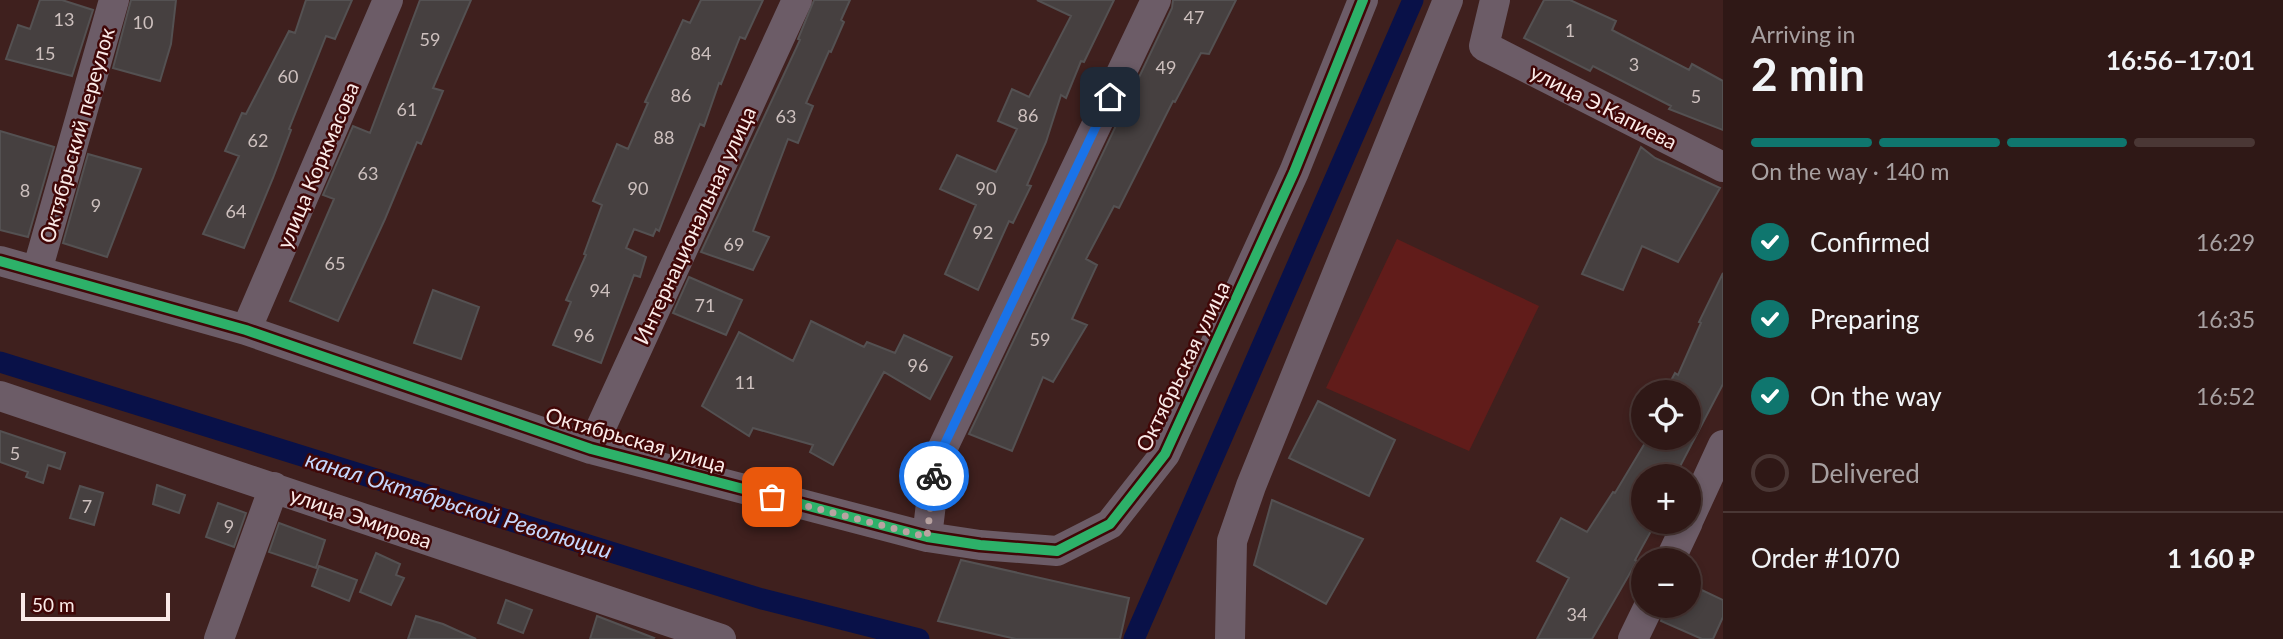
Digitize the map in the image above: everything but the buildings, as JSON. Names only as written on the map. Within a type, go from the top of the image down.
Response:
[{"type":"street","name":"Октябрьский переулок","points":[[37,271],[114,0]]},
{"type":"street","name":"улица Коркмасова","points":[[246,330],[388,0]]},
{"type":"street","name":"Интернациональная улица","points":[[591,449],[797,0]]},
{"type":"street","points":[[927,537],[936,462],[1156,0]]},
{"type":"street","name":"Октябрьская улица","points":[[0,261],[246,330],[591,449],[927,537],[980,545],[1057,551],[1110,524],[1166,454],[1294,172],[1363,0]]},
{"type":"street","points":[[1230,639],[1232,541],[1256,473],[1448,0]]},
{"type":"street","name":"улица Э.Капиева","points":[[1495,0],[1484,46],[1723,167]]},
{"type":"street","name":"улица Эмирова","points":[[0,396],[721,639]]},
{"type":"street","points":[[1701,492],[1723,445]]},
{"type":"street","points":[[219,639],[274,487]]},
{"type":"street","points":[[1633,639],[1643,618]]},
{"type":"shaded area","points":[[1397,239],[1539,306],[1469,451],[1326,388]]},
{"type":"waterway","points":[[1134,639],[1413,0]]},
{"type":"waterway","name":"канал Октябрьской Революции","points":[[0,362],[762,599],[919,639]]},
{"type":"cycle path","points":[[0,261],[246,330],[591,449],[927,537],[980,545],[1057,551],[1110,524],[1165,454],[1294,172],[1363,0]]},
{"type":"way so far","points":[[772,497],[927,537],[934,476]]},
{"type":"route","points":[[934,476],[936,462],[1110,97]]}]
